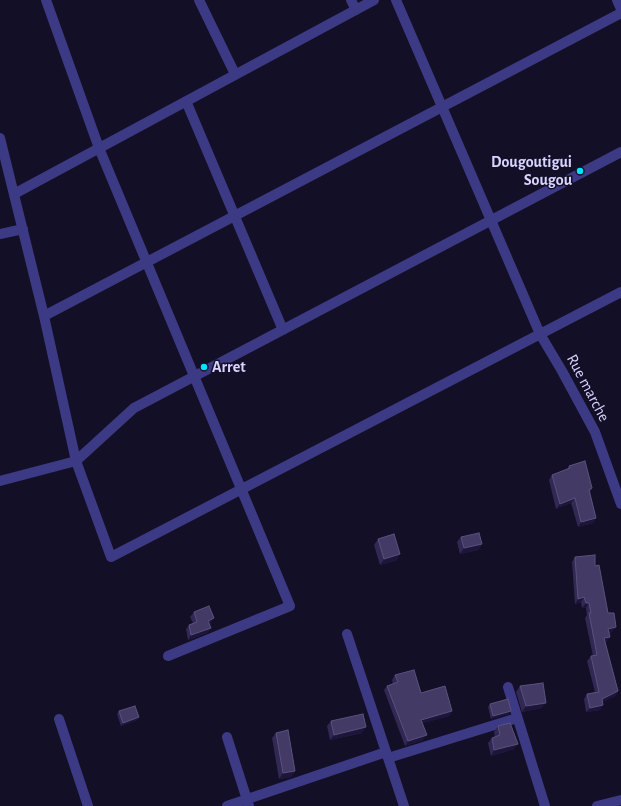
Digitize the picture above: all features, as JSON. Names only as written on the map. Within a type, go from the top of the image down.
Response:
[{"type":"street","points":[[46,0],[98,148],[290,606],[168,656]]},
{"type":"street","points":[[199,0],[235,74]]},
{"type":"street","points":[[350,0],[356,10]]},
{"type":"street","points":[[14,194],[374,0]]},
{"type":"street","name":"Rue marche","points":[[396,0],[540,334],[562,370],[595,432],[621,504]]},
{"type":"street","points":[[617,0],[621,8]]},
{"type":"street","points":[[44,316],[621,13]]},
{"type":"street","points":[[186,101],[283,330]]},
{"type":"street","points":[[0,138],[44,316],[76,461],[111,557],[621,292]]},
{"type":"street","points":[[0,481],[76,461],[134,408],[621,152]]},
{"type":"street","points":[[0,234],[22,229]]},
{"type":"street","points":[[347,634],[404,806]]},
{"type":"street","points":[[508,687],[545,806]]},
{"type":"street","points":[[227,806],[248,803],[387,755],[517,718]]},
{"type":"street","points":[[59,719],[88,806]]},
{"type":"street","points":[[226,737],[248,803]]},
{"type":"street","points":[[597,806],[621,800]]},
{"type":"building","points":[[585,461],[592,488],[589,490],[596,518],[581,522],[575,498],[560,504],[552,475],[570,468],[569,466]]},
{"type":"building","points":[[479,533],[482,544],[464,548],[461,537]]},
{"type":"building","points":[[394,534],[400,554],[384,559],[378,539]]},
{"type":"building","points":[[595,555],[595,566],[599,565],[608,613],[614,613],[616,627],[608,629],[610,637],[604,638],[618,691],[602,699],[603,705],[590,708],[587,694],[599,692],[591,656],[597,655],[589,613],[591,613],[589,603],[586,603],[584,597],[578,599],[575,557]]},
{"type":"building","points":[[209,606],[214,618],[208,621],[211,628],[191,635],[189,625],[197,622],[194,612]]},
{"type":"building","points":[[414,670],[421,693],[445,686],[452,711],[421,720],[427,735],[408,741],[387,686],[398,682],[395,675]]},
{"type":"building","points":[[543,683],[546,703],[526,706],[520,686]]},
{"type":"building","points":[[508,699],[511,711],[493,716],[490,704]]},
{"type":"building","points":[[135,706],[139,717],[123,723],[119,711]]},
{"type":"building","points":[[363,714],[366,727],[334,735],[331,721]]},
{"type":"building","points":[[510,723],[518,744],[494,750],[492,738],[500,735],[498,726]]},
{"type":"building","points":[[288,730],[295,771],[283,773],[276,733]]},
{"type":"place","name":"Dougoutigui Sougou","points":[[580,171]]},
{"type":"place","name":"Arret","points":[[204,367]]}]
